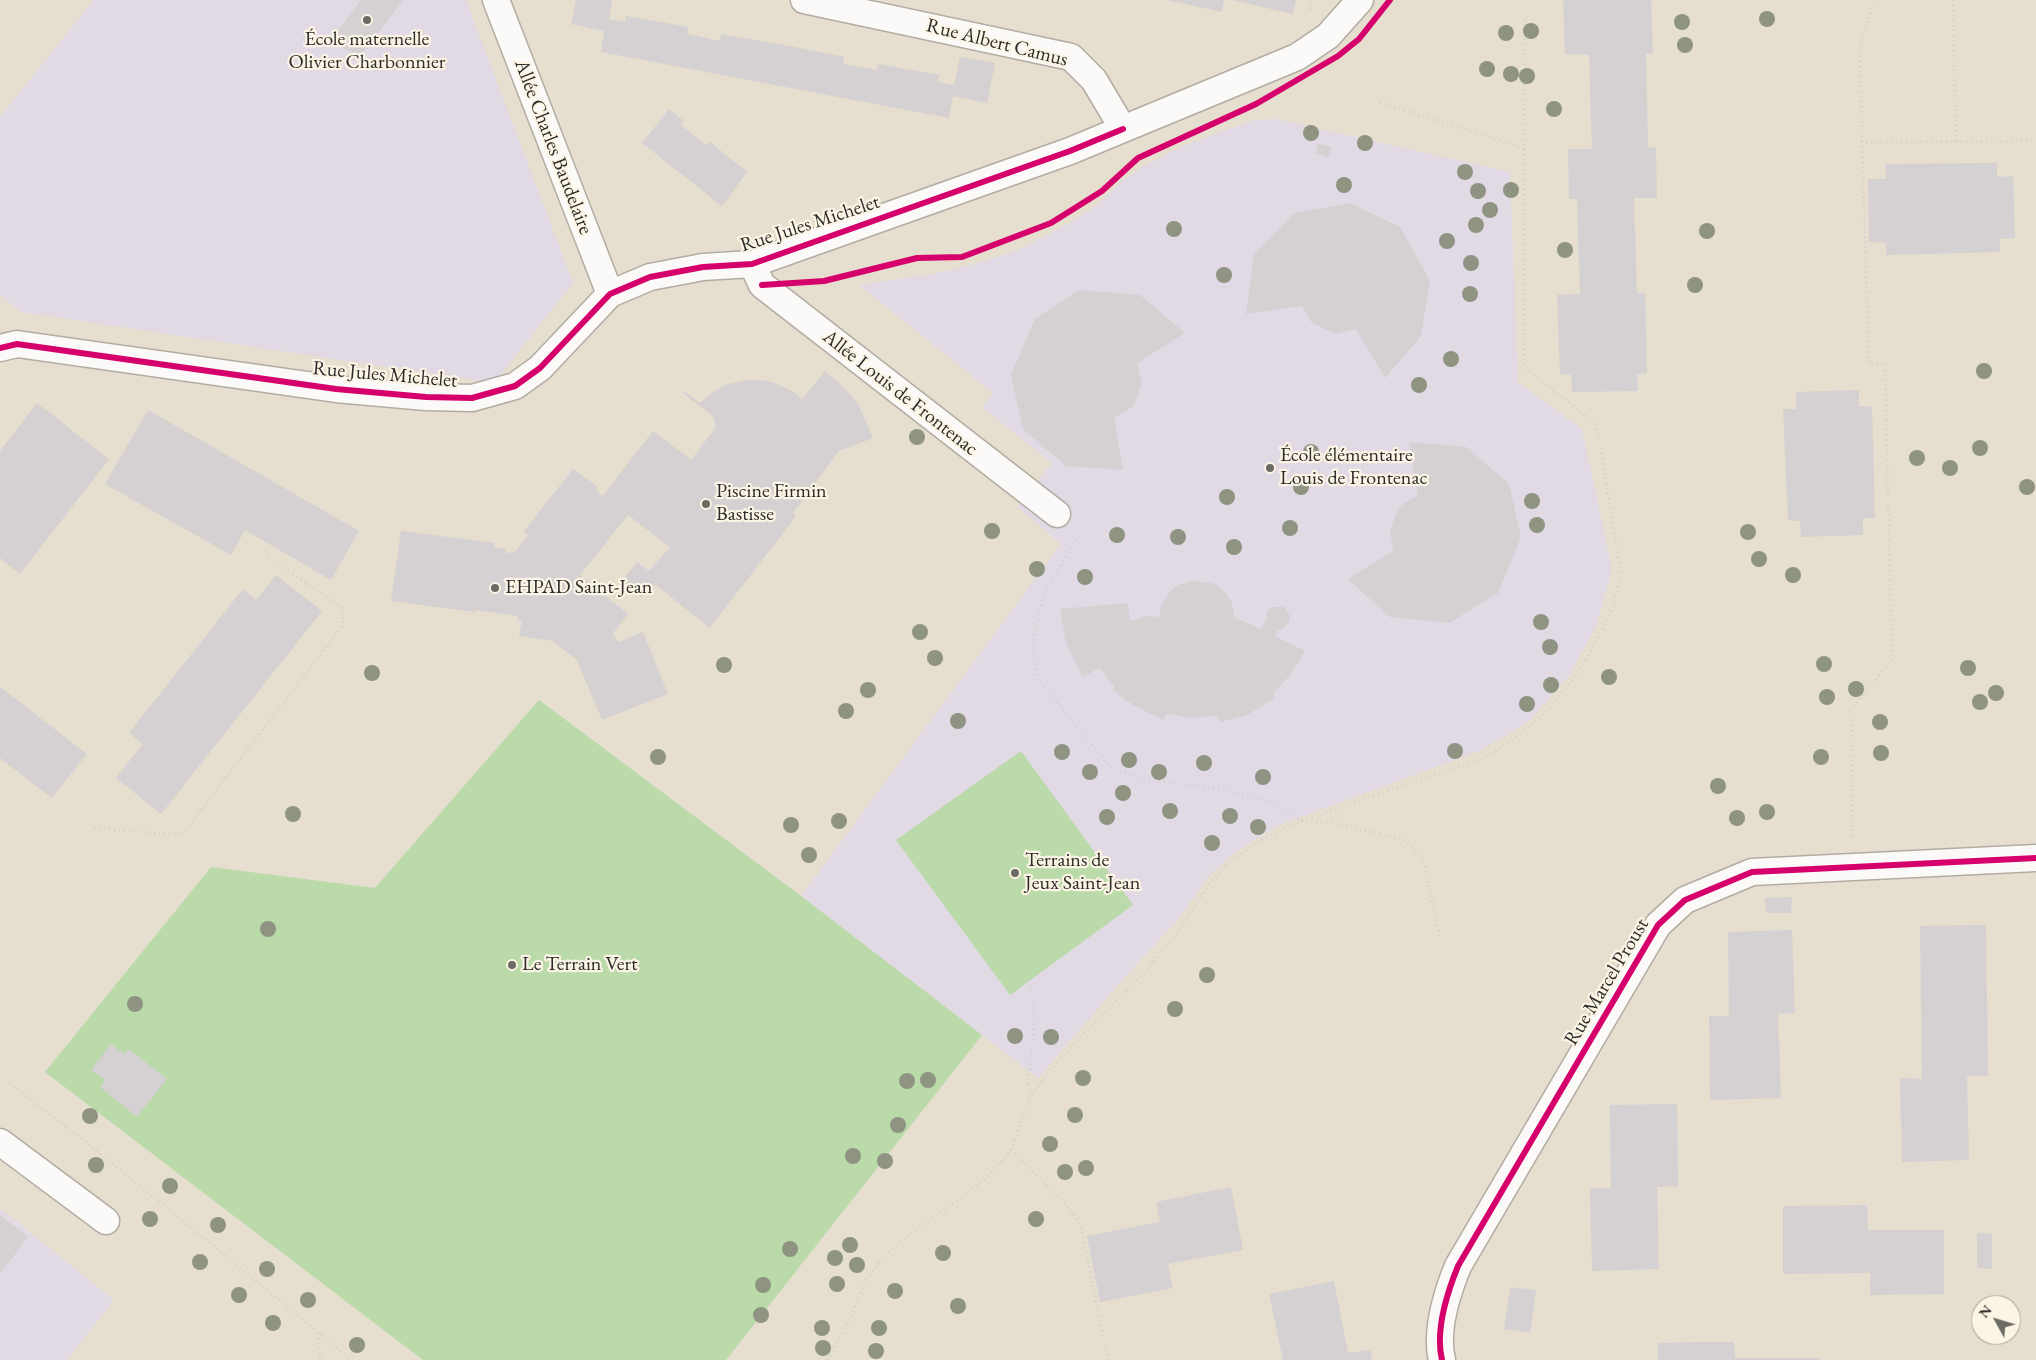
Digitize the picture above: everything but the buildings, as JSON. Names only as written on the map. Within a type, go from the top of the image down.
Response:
[{"type":"street","name":"Allée Charles Baudelaire","points":[[496,0],[610,294]]},
{"type":"street","name":"Rue Albert Camus","points":[[804,0],[864,6],[1071,57],[1094,80],[1123,129]]},
{"type":"street","points":[[1123,129],[1297,58],[1328,36],[1360,0]]},
{"type":"street","name":"Rue Jules Michelet","points":[[0,348],[17,344],[336,389],[426,398],[472,398],[515,386],[540,368],[610,294],[650,277],[703,267],[752,264],[1070,151],[1123,129]]},
{"type":"street","name":"Allée Louis de Frontenac","points":[[752,264],[762,286],[1057,514]]},
{"type":"street","name":"Rue Marcel Proust","points":[[1442,1360],[1439,1348],[1447,1292],[1458,1266],[1658,925],[1686,900],[1752,872],[2036,858]]},
{"type":"street","points":[[0,1142],[106,1221]]},
{"type":"path","points":[[1852,867],[1851,710],[1892,659],[1885,363],[1869,364],[1862,142],[1860,48],[1868,17],[1877,0]]},
{"type":"path","points":[[1953,0],[1956,143]]},
{"type":"path","points":[[828,1360],[849,1321],[867,1278],[884,1257],[912,1232],[962,1198],[988,1176],[1011,1150],[1031,1095],[1065,1053],[1148,968],[1178,932],[1208,886],[1228,862],[1254,844],[1301,821],[1481,760],[1514,739],[1550,709],[1577,674],[1611,613],[1622,574],[1597,425],[1524,367],[1526,19]]},
{"type":"path","points":[[1380,102],[1525,149]]},
{"type":"path","points":[[1862,142],[1956,143],[2036,141]]},
{"type":"path","points":[[1057,514],[1076,539],[1044,594],[1032,644],[1037,678],[1076,728],[1110,767],[1146,779],[1226,790],[1271,802],[1301,821],[1332,823],[1403,839],[1423,858],[1440,937]]},
{"type":"path","points":[[94,828],[182,835],[343,626],[343,608],[265,555]]},
{"type":"path","points":[[1028,980],[1036,1012],[1028,1084],[1031,1095]]},
{"type":"path","points":[[10,1083],[117,1167],[352,1360]]},
{"type":"path","points":[[1011,1150],[1066,1204],[1081,1225],[1108,1360]]},
{"type":"path","points":[[318,1332],[320,1360]]},
{"type":"shaded area","points":[[94,0],[466,0],[573,283],[494,383],[21,312],[0,295],[0,117]]},
{"type":"shaded area","points":[[1276,119],[1510,172],[1518,382],[1582,429],[1612,569],[1596,626],[1568,677],[1527,723],[1479,751],[1279,825],[1235,852],[1208,877],[1181,916],[1118,985],[1038,1078],[801,896],[1061,544],[1017,507],[1052,463],[982,407],[993,393],[859,285],[932,274],[968,266],[1018,250],[1070,223],[1096,206],[1121,182],[1144,166],[1183,146],[1254,120]]},
{"type":"shaded area","points":[[0,1208],[114,1300],[67,1360],[0,1360]]},
{"type":"green space","name":"Le Terrain Vert","points":[[539,700],[801,896],[982,1035],[726,1360],[423,1360],[45,1072],[211,867],[375,888]]},
{"type":"green space","name":"Terrains de Jeux Saint-Jean","points":[[1021,751],[1133,905],[1010,995],[896,840]]},
{"type":"cycle path","points":[[762,285],[824,281],[917,258],[962,257],[1051,223],[1102,191],[1138,158],[1256,104],[1338,56],[1359,39],[1390,0]]},
{"type":"cycle path","points":[[0,348],[17,344],[336,389],[426,397],[472,398],[515,386],[540,368],[610,294],[650,277],[703,267],[752,264],[1070,151],[1123,129]]},
{"type":"cycle path","points":[[1442,1360],[1440,1337],[1443,1312],[1458,1266],[1658,925],[1685,900],[1752,872],[2036,858]]},
{"type":"place","name":"École maternelle Olivier Charbonnier","points":[[367,20]]},
{"type":"place","name":"École élémentaire Louis de Frontenac","points":[[1270,468]]},
{"type":"place","name":"Piscine Firmin Bastisse","points":[[706,504]]},
{"type":"place","name":"EHPAD Saint-Jean","points":[[495,588]]},
{"type":"place","name":"Terrains de Jeux Saint-Jean","points":[[1015,873]]},
{"type":"place","name":"Le Terrain Vert","points":[[512,965]]}]
